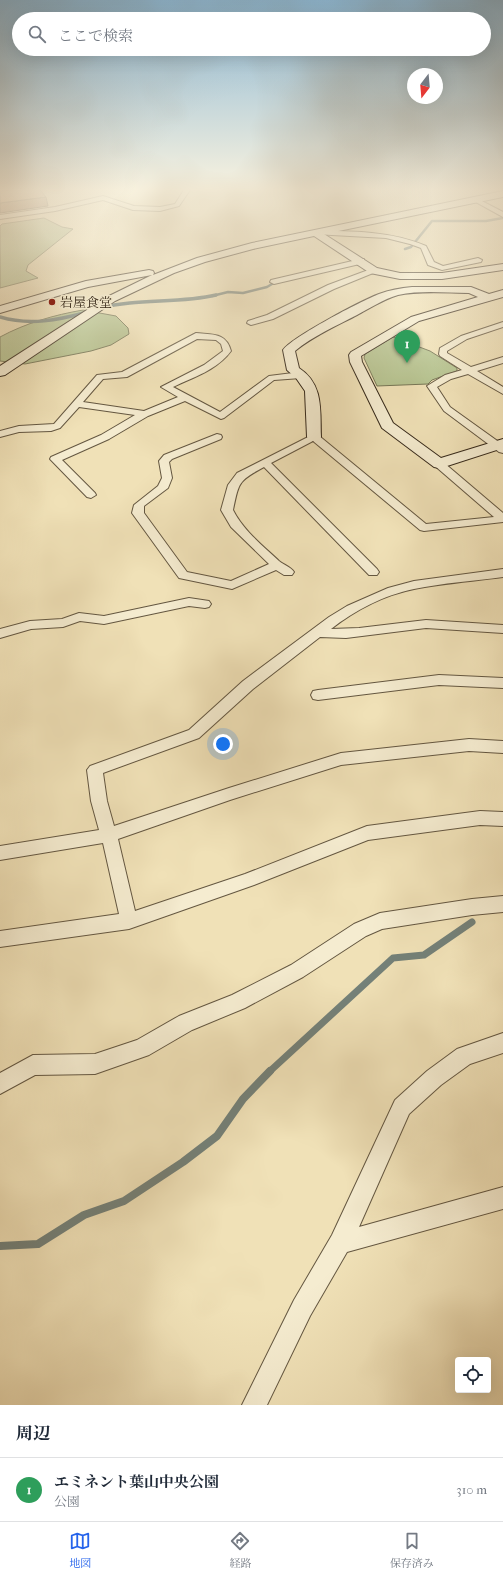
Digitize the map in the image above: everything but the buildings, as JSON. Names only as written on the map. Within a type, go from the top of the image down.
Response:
[{"type":"street","points":[[0,372],[125,292],[170,271],[217,256]]},
{"type":"street","points":[[352,256],[374,271],[400,276],[442,276],[503,267]]},
{"type":"street","points":[[428,256],[431,263],[442,268],[478,260]]},
{"type":"street","points":[[274,282],[361,261]]},
{"type":"street","points":[[1,309],[117,278],[170,271]]},
{"type":"street","points":[[251,323],[270,316],[331,287],[374,271]]},
{"type":"street","points":[[490,297],[471,290],[412,290],[397,292],[382,297],[301,340],[289,350],[293,370],[301,375],[312,391],[314,437],[424,528],[503,519]]},
{"type":"street","points":[[503,293],[415,319],[355,355],[356,362],[387,424],[439,464],[503,519]]},
{"type":"street","points":[[503,324],[464,337],[453,342],[443,350],[443,354],[503,391]]},
{"type":"street","points":[[0,434],[19,429],[51,428],[57,426],[100,377],[124,375],[196,336],[218,338],[226,346],[227,351],[224,356],[213,363],[166,387],[221,416],[272,378],[301,375]]},
{"type":"street","points":[[501,446],[447,409],[432,386],[448,378],[503,360]]},
{"type":"street","points":[[91,495],[55,459],[105,437],[145,414],[187,397]]},
{"type":"street","points":[[77,404],[145,414]]},
{"type":"street","points":[[217,437],[168,457],[164,461],[167,478],[163,488],[139,505],[138,514],[183,575],[232,585],[277,565]]},
{"type":"street","points":[[288,572],[277,565],[235,525],[228,510],[233,485],[241,475],[314,437]]},
{"type":"street","points":[[439,464],[501,446]]},
{"type":"street","points":[[265,463],[373,572]]},
{"type":"street","points":[[129,921],[109,835],[99,801],[95,770],[194,734],[248,685],[319,633],[334,620],[351,609],[392,591],[414,585],[503,573]]},
{"type":"street","points":[[0,634],[30,625],[43,623],[63,623],[79,617],[104,620],[189,602],[205,604]]},
{"type":"street","points":[[319,633],[336,634],[362,632],[426,624],[503,629]]},
{"type":"street","points":[[318,695],[439,680],[503,683]]},
{"type":"street","points":[[0,853],[109,835],[228,794],[341,758],[469,745],[503,747]]},
{"type":"street","points":[[0,939],[129,921],[248,880],[367,833],[480,818],[503,819]]},
{"type":"street","points":[[0,1084],[33,1065],[95,1064],[142,1048],[186,1023],[238,1002],[297,971],[360,930],[380,921],[472,907],[503,904]]},
{"type":"street","points":[[254,1405],[302,1308],[340,1243],[402,1107],[434,1078],[464,1056],[503,1043]]},
{"type":"street","points":[[340,1243],[503,1198]]},
{"type":"green space","points":[[0,256],[40,256],[28,265],[26,271],[38,278],[0,288]]},
{"type":"green space","points":[[83,310],[116,316],[128,328],[129,334],[111,345],[91,351],[25,364],[0,361],[0,337],[40,320]]},
{"type":"green space","points":[[393,337],[430,351],[457,368],[457,371],[432,380],[428,384],[377,386],[364,358],[365,354]]},
{"type":"waterway","points":[[216,295],[228,292],[243,293],[267,287],[272,284]]},
{"type":"waterway","points":[[100,308],[129,303],[202,298],[216,295]]},
{"type":"waterway","points":[[212,296],[216,295]]},
{"type":"waterway","points":[[0,317],[11,320],[44,321],[88,312]]},
{"type":"waterway","points":[[269,1072],[393,958],[424,955],[472,922]]},
{"type":"waterway","points":[[0,1246],[38,1244],[84,1215],[124,1201],[183,1162],[217,1136],[243,1099],[269,1072]]},
{"type":"place","name":"岩屋食堂","points":[[52,302]]},
{"type":"place","name":"エミネント葉山中央公園","points":[[407,363]]}]
